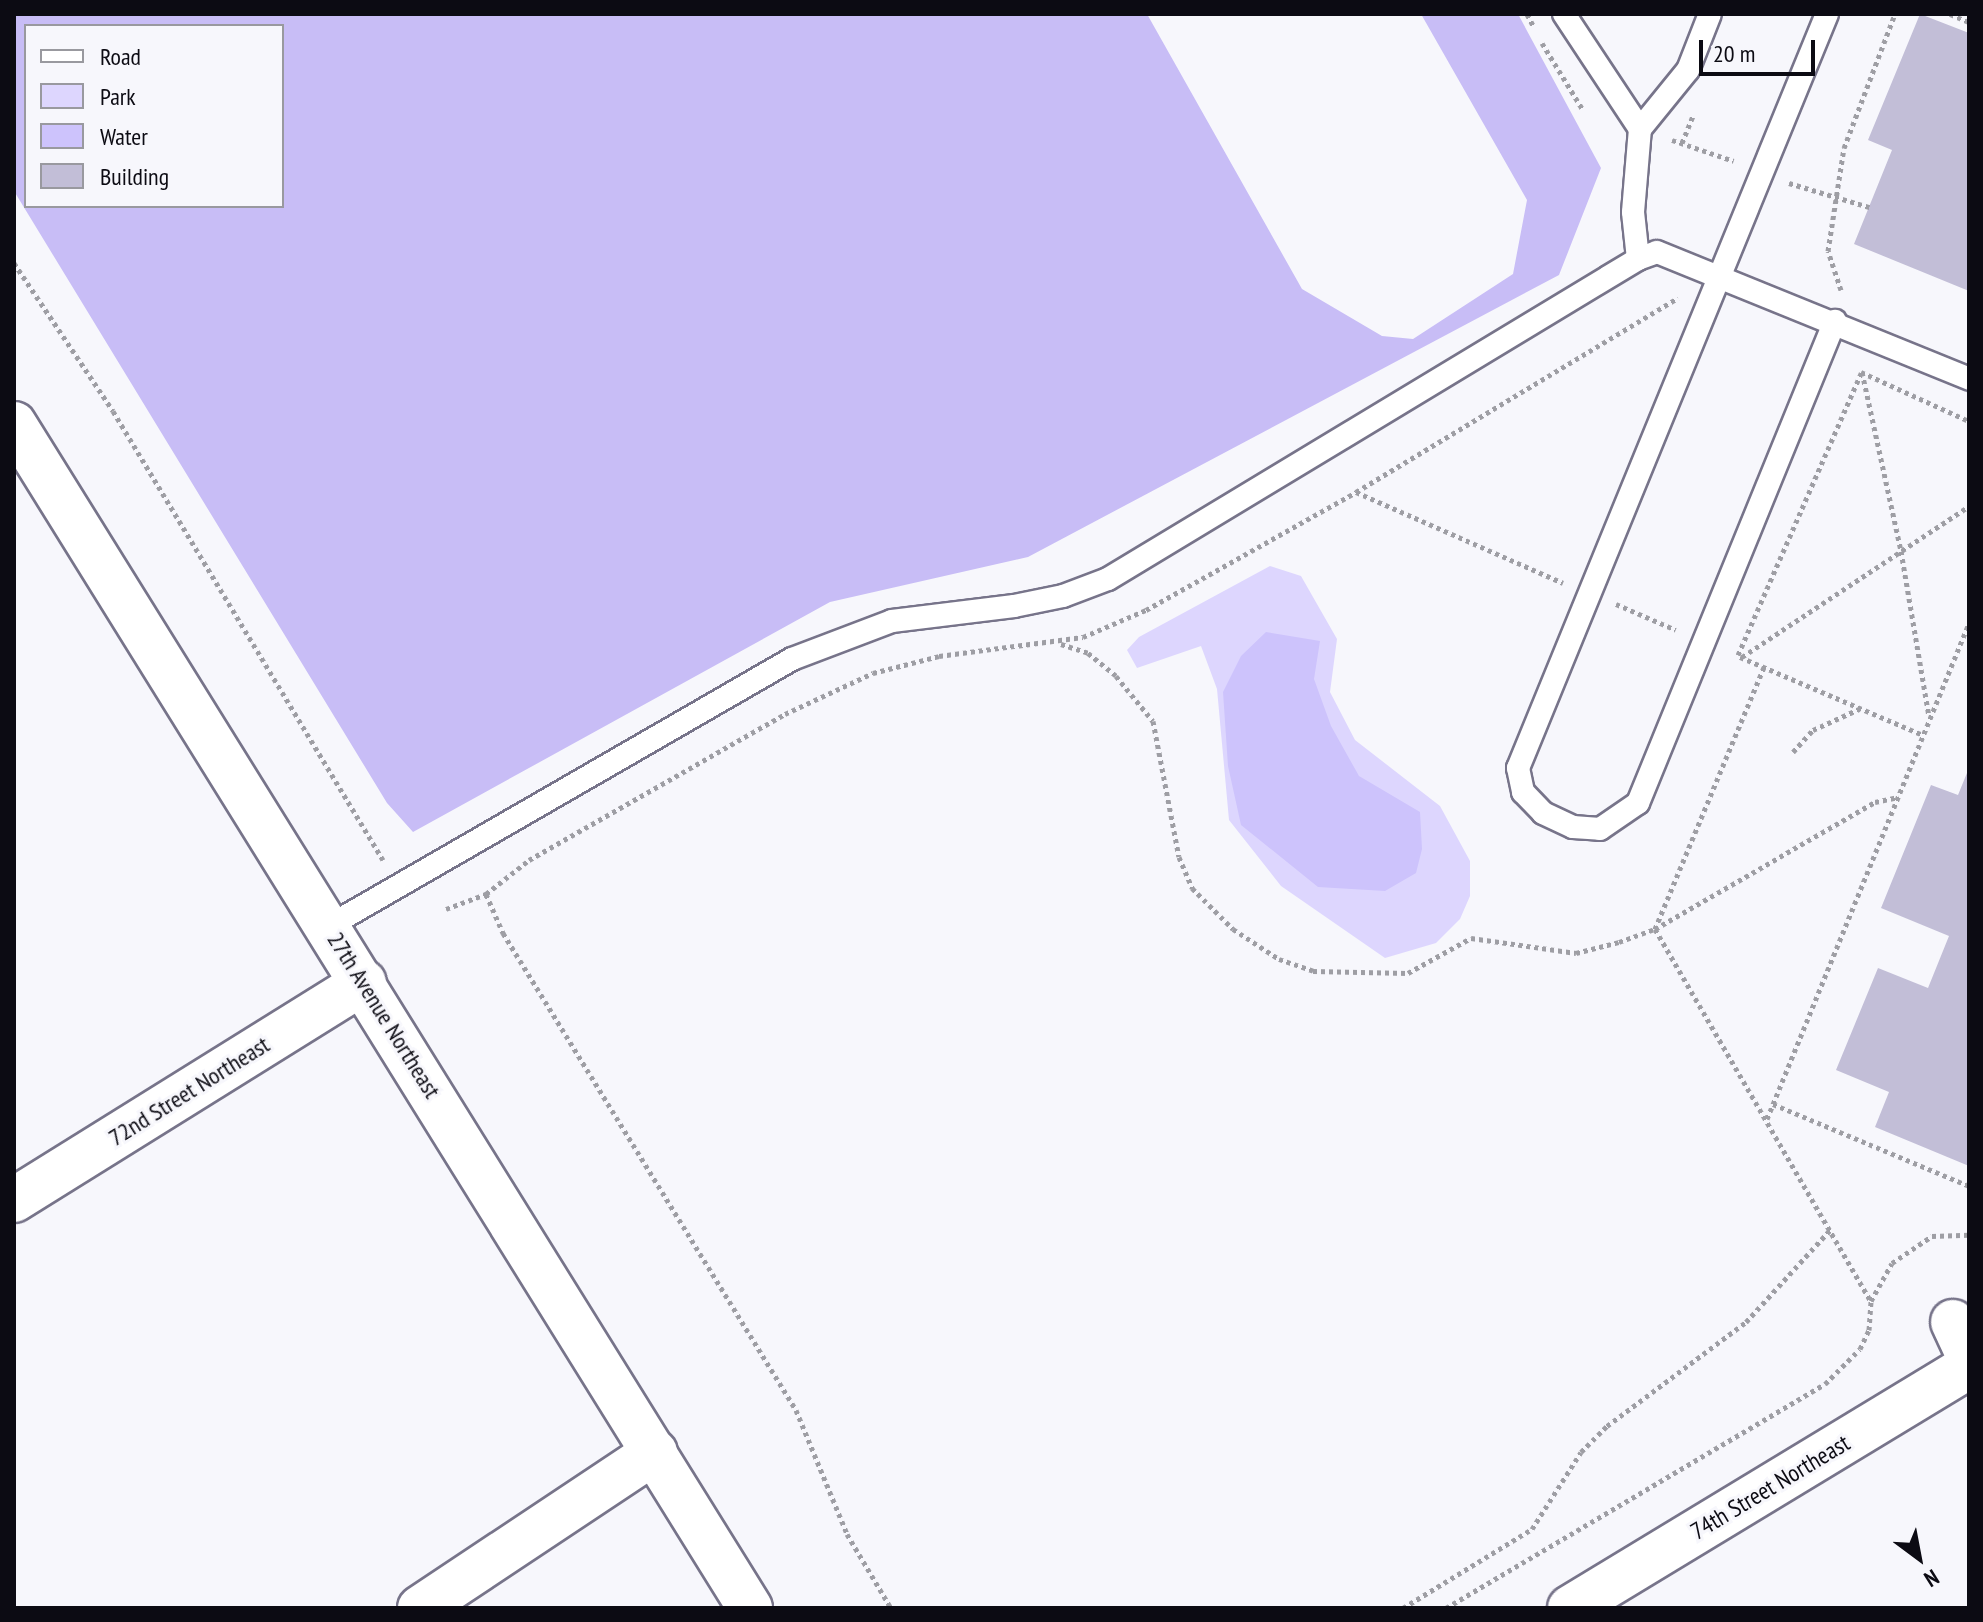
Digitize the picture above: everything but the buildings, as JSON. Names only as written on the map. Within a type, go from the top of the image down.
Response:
[{"type":"street","name":"27th Avenue Northeast","points":[[14,424],[364,982],[750,1608]]},
{"type":"street","name":"72nd Street Northeast","points":[[14,1200],[364,982]]},
{"type":"street","name":"74th Street Northeast","points":[[1570,1608],[1969,1366]]},
{"type":"street","points":[[420,1608],[655,1452]]},
{"type":"lane","points":[[1564,14],[1640,129]]},
{"type":"lane","points":[[1638,259],[1633,212],[1640,129],[1688,70],[1710,14]]},
{"type":"lane","points":[[1827,14],[1518,768],[1523,792],[1543,813],[1573,827],[1600,829],[1638,803],[1835,321]]},
{"type":"lane","points":[[329,926],[792,659],[892,621],[1026,604],[1108,579],[1638,259],[1657,252],[1835,321],[1969,379]]},
{"type":"path","points":[[1527,14],[1583,110]]},
{"type":"path","points":[[1844,299],[1828,251],[1840,197],[1844,148],[1895,14]]},
{"type":"path","points":[[1950,14],[1969,22]]},
{"type":"path","points":[[1672,140],[1734,162]]},
{"type":"path","points":[[1783,181],[1869,207]]},
{"type":"path","points":[[14,263],[113,411],[384,861]]},
{"type":"path","points":[[1852,367],[1969,421]]},
{"type":"path","points":[[1862,372],[1901,551],[1930,720]]},
{"type":"path","points":[[1738,656],[1862,372]]},
{"type":"path","points":[[1356,492],[1568,585]]},
{"type":"path","points":[[1738,656],[1969,506]]},
{"type":"path","points":[[1606,600],[1685,634]]},
{"type":"path","points":[[1767,1119],[1969,623]]},
{"type":"path","points":[[1058,643],[1088,653],[1139,701],[1153,721],[1179,857],[1192,888],[1233,929],[1279,959],[1313,971],[1383,975],[1408,973],[1471,938],[1576,953],[1655,929],[1875,802],[1898,797]]},
{"type":"path","points":[[1738,656],[1923,735]]},
{"type":"path","points":[[1655,929],[1764,667]]},
{"type":"path","points":[[1793,752],[1813,730],[1860,708]]},
{"type":"path","points":[[486,894],[503,933],[796,1410],[847,1534],[891,1608]]},
{"type":"path","points":[[1655,929],[1871,1301]]},
{"type":"path","points":[[1773,1104],[1969,1186]]},
{"type":"path","points":[[1403,1608],[1532,1529],[1590,1443],[1636,1402],[1746,1322],[1830,1230]]},
{"type":"path","points":[[1446,1608],[1825,1384],[1860,1349],[1869,1330],[1871,1301],[1892,1263],[1913,1245],[1932,1236],[1969,1235]]},
{"type":"green space","points":[[1270,566],[1301,576],[1337,639],[1330,692],[1355,740],[1440,806],[1470,861],[1470,896],[1460,919],[1436,943],[1385,958],[1281,886],[1229,820],[1217,689],[1201,646],[1137,668],[1127,650],[1139,637]]},
{"type":"shaded area","points":[[14,14],[1147,14],[1302,289],[1382,336],[1413,339],[1513,274],[1527,200],[1421,14],[1518,14],[1601,168],[1559,275],[1028,557],[830,602],[413,832],[387,803],[24,208],[284,208],[284,24],[24,24],[24,207],[14,191]]},
{"type":"water","points":[[1266,632],[1320,641],[1314,679],[1331,726],[1359,776],[1420,812],[1422,849],[1416,873],[1385,891],[1318,887],[1241,825],[1228,766],[1223,692],[1241,656]]}]
